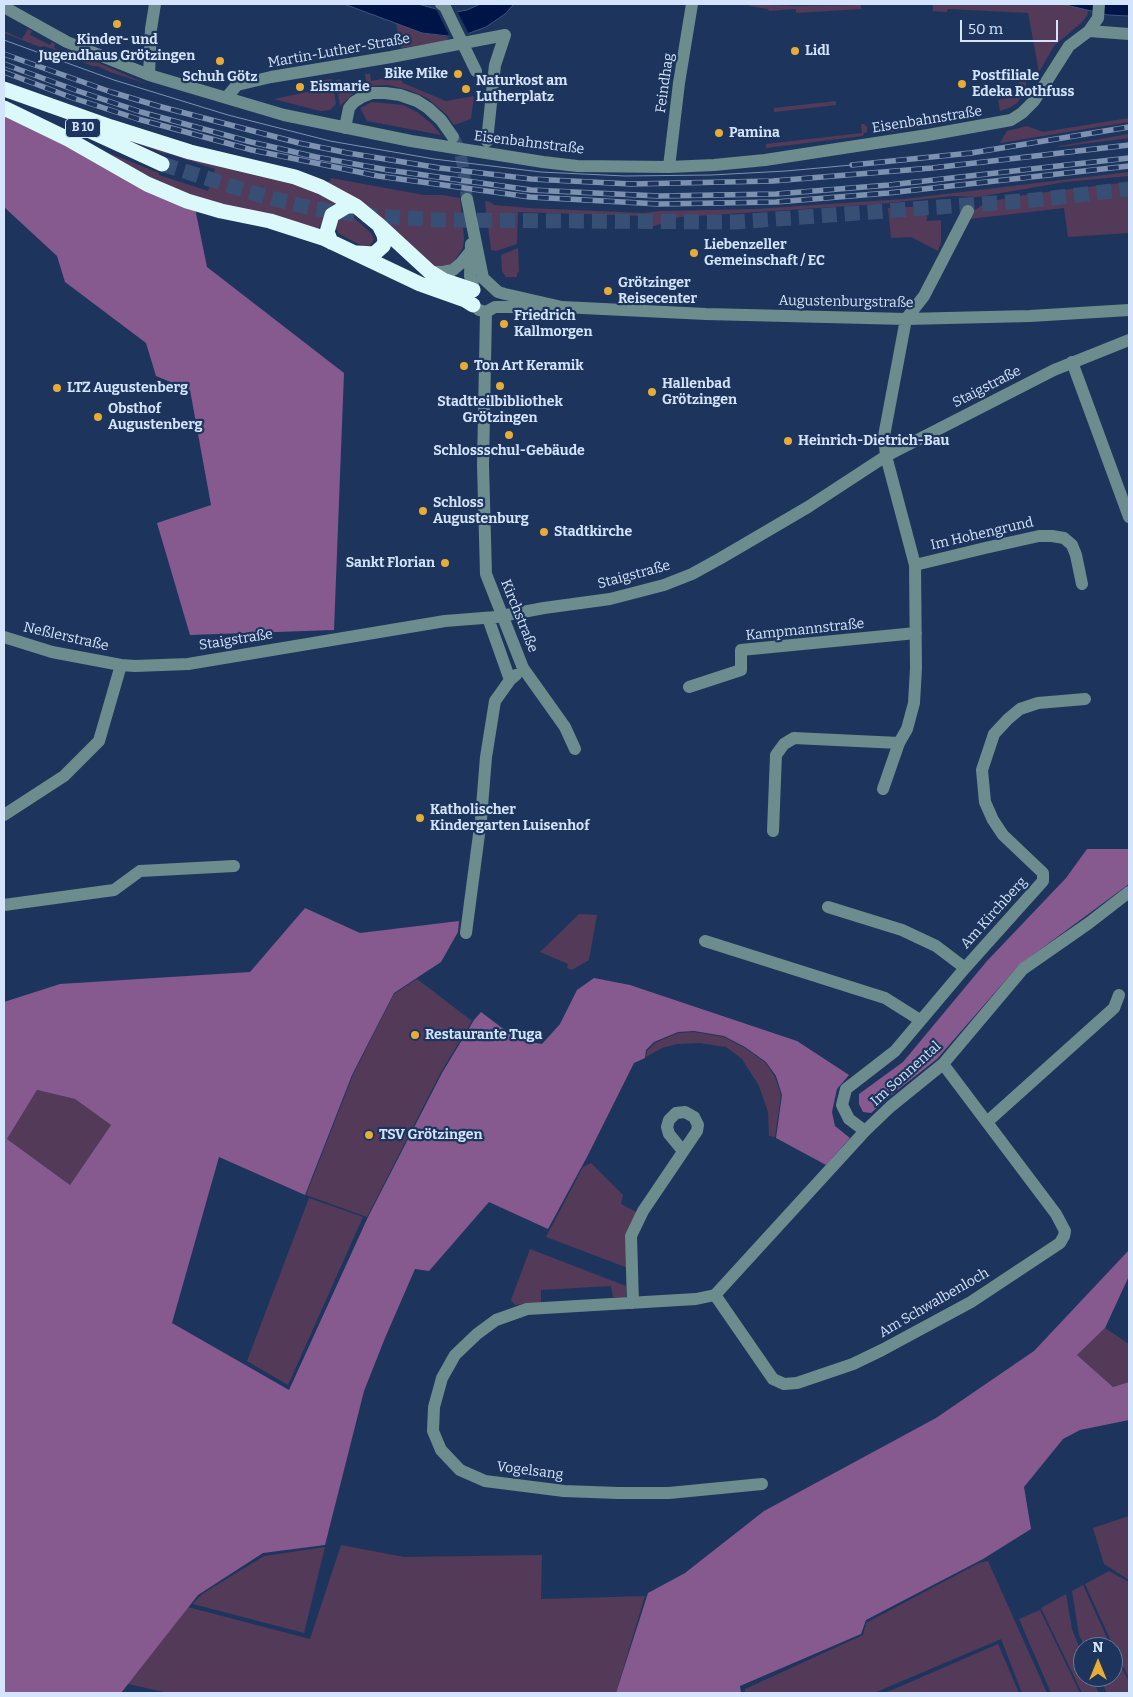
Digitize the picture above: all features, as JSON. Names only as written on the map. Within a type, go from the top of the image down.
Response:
[{"type":"highway","name":"B 10","points":[[4,91],[162,164],[107,145],[4,104]]},
{"type":"highway","points":[[4,91],[190,152],[295,177],[321,186],[356,206],[430,272],[480,300]]},
{"type":"highway","points":[[4,108],[68,140],[146,184],[187,201],[287,226],[331,242],[420,284],[480,300]]},
{"type":"highway","points":[[331,242],[327,232],[332,215],[347,206],[356,206]]},
{"type":"highway","points":[[355,253],[374,254],[380,251],[385,241],[379,225]]},
{"type":"street","name":"Feindhag","points":[[669,167],[692,4]]},
{"type":"street","name":"Eisenbahnstraße","points":[[4,7],[67,42],[149,75],[284,114],[345,128],[543,162],[577,166],[669,167],[765,160],[1011,120],[1022,113],[1034,101],[1069,46],[1089,31],[1098,18],[1099,4]]},
{"type":"street","points":[[443,6],[462,40],[475,69],[496,65],[487,141]]},
{"type":"street","points":[[149,75],[151,29],[155,7]]},
{"type":"street","points":[[1089,31],[1129,34]]},
{"type":"street","name":"Martin-Luther-Straße","points":[[226,98],[237,86],[270,77],[462,40],[505,35],[496,65]]},
{"type":"street","points":[[345,128],[349,108],[354,102],[362,96],[385,93],[400,95],[417,101],[428,108],[441,120],[453,137]]},
{"type":"street","name":"Kirchstraße","points":[[467,199],[481,272],[483,278],[493,288]]},
{"type":"street","points":[[883,789],[898,743],[907,729],[914,703],[916,633],[914,565],[886,456],[884,436],[906,319],[924,296],[968,211]]},
{"type":"street","name":"Kirchstraße","points":[[473,234],[470,252],[470,276],[480,300],[486,574],[523,668],[510,680],[494,631],[498,617]]},
{"type":"street","points":[[430,272],[453,270],[470,252]]},
{"type":"street","name":"Augustenburgstraße","points":[[562,307],[479,285],[480,300],[541,309],[562,307],[706,314],[906,319],[1030,316],[1129,310]]},
{"type":"street","points":[[480,300],[499,299],[493,288]]},
{"type":"street","name":"Staigstraße","points":[[121,665],[188,664],[445,621],[498,617],[544,608],[610,599],[671,582],[706,566],[808,507],[886,456],[1054,370],[1129,340]]},
{"type":"street","points":[[1072,362],[1129,517]]},
{"type":"street","name":"Im Hohengrund","points":[[914,565],[1039,536],[1052,536],[1064,538],[1072,545],[1082,584]]},
{"type":"street","name":"Kampmannstraße","points":[[689,687],[741,670],[741,650],[916,633]]},
{"type":"street","name":"Neßlerstraße","points":[[4,637],[52,652],[121,665]]},
{"type":"street","points":[[4,816],[64,776],[99,741],[121,665]]},
{"type":"street","points":[[523,668],[565,727],[575,750]]},
{"type":"street","points":[[466,932],[481,819],[486,757],[495,701],[510,680]]},
{"type":"street","name":"Am Kirchberg","points":[[865,1132],[849,1119],[842,1106],[846,1089],[895,1051],[965,968],[1043,881],[1043,873],[1003,835],[993,820],[985,802],[982,770],[994,734],[1020,709],[1038,703],[1084,699]]},
{"type":"street","points":[[773,831],[776,755],[784,744],[794,738],[898,743]]},
{"type":"street","points":[[4,905],[114,890],[140,871],[234,866]]},
{"type":"street","name":"Im Sonnental","points":[[715,1295],[865,1132],[890,1107],[943,1064],[1023,970],[1129,892]]},
{"type":"street","name":"Am Kirchberg","points":[[828,907],[902,930],[936,946],[965,968]]},
{"type":"street","points":[[705,941],[885,998],[920,1020]]},
{"type":"street","points":[[987,1122],[1114,1008],[1120,995]]},
{"type":"street","name":"Am Schwalbenloch","points":[[715,1295],[773,1379],[784,1384],[797,1383],[853,1364],[971,1302],[1060,1243],[1064,1236],[1064,1231],[1056,1214],[943,1064]]},
{"type":"street","points":[[633,1303],[631,1236],[644,1211],[683,1151]]},
{"type":"street","name":"Vogelsang","points":[[715,1295],[696,1299],[527,1309],[496,1320],[477,1334],[455,1355],[442,1378],[434,1407],[432,1431],[441,1450],[460,1470],[486,1481],[564,1491],[669,1493],[762,1484]]},
{"type":"shaded area","points":[[748,4],[794,6],[861,5],[861,9],[796,13],[796,9],[769,11],[768,9],[749,6]]},
{"type":"shaded area","points":[[933,4],[1062,4],[1088,10],[1087,16],[1081,23],[1054,46],[1039,72],[1028,13],[948,9],[947,12],[933,11]]},
{"type":"shaded area","points":[[396,23],[422,33],[448,37],[447,41],[401,48]]},
{"type":"shaded area","points":[[28,29],[32,31],[30,35],[50,45],[52,42],[55,44],[54,48],[65,53],[67,49],[147,84],[55,53],[53,49],[44,46],[40,47],[4,33],[4,31],[22,39]]},
{"type":"shaded area","points":[[393,69],[397,69],[403,83],[446,101],[474,96],[471,119],[454,125],[447,115],[427,98],[409,90],[388,85],[366,86],[358,89],[340,106],[336,80],[340,79],[342,87],[366,82],[365,74],[370,74],[371,81],[394,77]]},
{"type":"shaded area","points":[[1026,75],[1026,91],[1018,102],[1000,111],[998,100],[1008,98],[1008,92],[1019,90],[1018,76]]},
{"type":"shaded area","points":[[332,79],[336,104],[330,110],[320,111],[274,99],[317,90],[316,81]]},
{"type":"shaded area","points":[[836,101],[836,105],[774,112],[774,108]]},
{"type":"shaded area","points":[[372,102],[403,105],[417,112],[432,124],[441,135],[367,121],[360,108]]},
{"type":"shaded area","points":[[4,116],[195,208],[207,267],[344,373],[334,630],[190,635],[157,523],[211,505],[190,390],[156,376],[146,343],[65,282],[57,256],[4,207]]},
{"type":"shaded area","points":[[1129,118],[1129,122],[1000,143],[1007,131],[1027,126],[1043,132]]},
{"type":"shaded area","points":[[887,121],[888,129],[938,121],[935,125],[890,132],[884,128],[884,124]]},
{"type":"shaded area","points":[[861,124],[867,127],[867,132],[863,136],[766,148],[766,144],[862,133]]},
{"type":"shaded area","points":[[109,133],[291,181],[336,202],[336,204],[318,229],[223,206],[155,183],[104,151],[159,173],[159,175],[208,191],[215,169],[165,154]]},
{"type":"shaded area","points":[[1129,134],[1129,138],[1059,147],[1059,146]]},
{"type":"shaded area","points":[[1129,172],[1129,176],[1065,182],[978,197],[953,196],[879,204],[681,217],[649,227],[644,227],[644,216],[518,212],[517,244],[496,251],[491,250],[485,201],[494,205],[529,208],[643,213],[755,209],[904,199]]},
{"type":"shaded area","points":[[313,175],[327,182],[331,178],[424,195],[460,198],[464,238],[463,248],[452,264],[443,267],[429,266],[351,197]]},
{"type":"shaded area","points":[[1129,182],[1129,233],[1068,237],[1064,208],[969,219],[975,210],[986,202],[1030,194]]},
{"type":"shaded area","points":[[926,206],[927,221],[941,220],[941,242],[938,251],[911,237],[891,238],[888,208]]},
{"type":"shaded area","points":[[344,215],[352,216],[371,233],[374,239],[370,246],[362,246],[338,233],[335,225]]},
{"type":"shaded area","points":[[518,248],[519,272],[517,277],[506,277],[502,271],[501,255]]},
{"type":"shaded area","points":[[1087,849],[1129,849],[1129,884],[1018,966],[937,1059],[871,1113],[863,1112],[859,1104],[859,1094],[903,1062],[987,961],[1066,878]]},
{"type":"shaded area","points":[[305,908],[360,933],[459,921],[458,932],[441,962],[394,993],[352,1075],[305,1195],[219,1157],[172,1323],[289,1390],[368,1217],[442,1073],[474,1020],[481,1012],[518,1040],[542,1044],[560,1024],[577,990],[594,978],[630,985],[797,1041],[849,1075],[837,1089],[832,1112],[835,1126],[850,1138],[826,1165],[776,1138],[782,1095],[776,1076],[766,1062],[745,1047],[724,1036],[694,1031],[678,1032],[654,1042],[646,1050],[645,1058],[634,1063],[548,1229],[489,1202],[429,1271],[415,1269],[364,1391],[325,1545],[263,1553],[198,1595],[121,1693],[4,1693],[4,1002],[60,984],[250,972]],"holes":[[[37,1090],[75,1099],[111,1125],[70,1185],[7,1139]]]},
{"type":"shaded area","points":[[579,914],[597,915],[589,960],[572,970],[567,968],[568,964],[540,952]]},
{"type":"shaded area","name":"TSV Grötzingen","points":[[417,979],[472,1021],[441,1072],[367,1217],[306,1195],[353,1075],[394,994]]},
{"type":"shaded area","points":[[694,1032],[724,1037],[745,1048],[766,1063],[775,1077],[781,1095],[775,1137],[769,1136],[768,1112],[759,1086],[742,1059],[726,1047],[700,1043],[677,1044],[662,1048],[646,1057],[647,1051],[655,1043],[678,1033]]},
{"type":"shaded area","points":[[37,1090],[75,1099],[111,1125],[70,1185],[7,1139]]},
{"type":"shaded area","points":[[591,1163],[623,1195],[621,1204],[638,1213],[628,1268],[546,1237],[583,1167]]},
{"type":"shaded area","points":[[309,1198],[363,1217],[288,1385],[247,1361]]},
{"type":"shaded area","points":[[530,1249],[626,1286],[626,1297],[613,1297],[611,1286],[541,1290],[541,1302],[515,1305],[511,1300]]},
{"type":"shaded area","points":[[1129,1250],[1129,1276],[1105,1328],[1077,1355],[1113,1387],[1129,1382],[1129,1420],[1080,1430],[1063,1439],[1024,1487],[1031,1529],[983,1559],[866,1620],[861,1634],[740,1686],[741,1693],[616,1693],[648,1593],[685,1573],[764,1511],[936,1418],[1034,1351]]},
{"type":"shaded area","points":[[1105,1328],[1129,1344],[1129,1382],[1113,1387],[1077,1355]]},
{"type":"shaded area","points":[[1129,1516],[1129,1580],[1104,1564],[1093,1528]]},
{"type":"shaded area","points":[[341,1545],[404,1557],[542,1555],[541,1599],[645,1596],[616,1693],[168,1693],[124,1683],[184,1606],[310,1639]]},
{"type":"shaded area","points":[[325,1547],[304,1633],[193,1604],[202,1594],[264,1556]]},
{"type":"shaded area","points":[[988,1561],[1047,1693],[1022,1693],[1001,1639],[874,1693],[745,1693],[745,1689],[863,1635],[866,1623],[979,1563]]},
{"type":"shaded area","points":[[1109,1571],[1129,1582],[1129,1678],[1123,1667],[1123,1637],[1109,1637],[1085,1584]]},
{"type":"shaded area","points":[[1083,1585],[1106,1637],[1080,1637],[1072,1591]]},
{"type":"shaded area","points":[[1066,1594],[1075,1637],[1073,1637],[1073,1674],[1041,1608]]},
{"type":"shaded area","points":[[1040,1610],[1073,1678],[1073,1687],[1077,1687],[1080,1693],[1051,1693],[1019,1619]]},
{"type":"shaded area","points":[[998,1644],[1019,1693],[885,1693]]},
{"type":"shaded area","points":[[1123,1670],[1129,1682],[1129,1693],[1107,1693],[1104,1687],[1123,1687]]},
{"type":"shaded area","points":[[1079,1687],[1096,1687],[1099,1693],[1082,1693]]},
{"type":"water","points":[[344,4],[418,4],[456,12],[467,10],[480,4],[514,4],[505,14],[486,27],[467,34],[448,36],[422,33]]},
{"type":"water","points":[[1062,4],[1129,4],[1129,16],[1108,15]]},
{"type":"pier","points":[[435,7],[456,9],[469,34],[450,37]]},
{"type":"tunnel","points":[[454,139],[459,148],[463,166],[467,199]]},
{"type":"tunnel","points":[[162,164],[263,196],[311,208],[361,215],[440,220],[735,222],[1035,200],[1129,189]]},
{"type":"tram line","points":[[4,40],[114,80],[228,115],[330,141],[434,159],[541,172],[625,176],[711,175],[852,165]]},
{"type":"railway","points":[[4,54],[111,92],[299,143],[440,168],[531,179],[631,184],[773,181],[932,168],[1129,145]]},
{"type":"railway","points":[[4,64],[141,112],[251,142],[316,157],[388,170],[531,190],[659,196],[776,194],[889,185],[1129,158]]},
{"type":"railway","points":[[4,72],[70,97],[138,119],[252,150],[378,176],[530,197],[659,204],[776,202],[888,193],[1129,166]]},
{"type":"railway","points":[[852,165],[971,153],[1129,127]]},
{"type":"place","name":"Kinder- und Jugendhaus Grötzingen","points":[[117,24]]},
{"type":"place","name":"Lidl","points":[[795,51]]},
{"type":"place","name":"Schuh Götz","points":[[220,61]]},
{"type":"place","name":"Bike Mike","points":[[458,74]]},
{"type":"place","name":"Postfiliale Edeka Rothfuss","points":[[962,84]]},
{"type":"place","name":"Eismarie","points":[[300,87]]},
{"type":"place","name":"Naturkost am Lutherplatz","points":[[466,89]]},
{"type":"place","name":"Pamina","points":[[719,133]]},
{"type":"place","name":"Liebenzeller Gemeinschaft / EC","points":[[694,253]]},
{"type":"place","name":"Grötzinger Reisecenter","points":[[608,291]]},
{"type":"place","name":"Friedrich Kallmorgen","points":[[504,324]]},
{"type":"place","name":"Ton Art Keramik","points":[[464,366]]},
{"type":"place","name":"Stadtteilbibliothek Grötzingen","points":[[500,386]]},
{"type":"place","name":"LTZ Augustenberg","points":[[57,388]]},
{"type":"place","name":"Hallenbad Grötzingen","points":[[652,392]]},
{"type":"place","name":"Obsthof Augustenberg","points":[[98,417]]},
{"type":"place","name":"Schlossschul-Gebäude","points":[[509,435]]},
{"type":"place","name":"Heinrich-Dietrich-Bau","points":[[788,441]]},
{"type":"place","name":"Schloss Augustenburg","points":[[423,511]]},
{"type":"place","name":"Stadtkirche","points":[[544,532]]},
{"type":"place","name":"Sankt Florian","points":[[445,563]]},
{"type":"place","name":"Katholischer Kindergarten Luisenhof","points":[[420,818]]},
{"type":"place","name":"Restaurante Tuga","points":[[415,1035]]},
{"type":"place","name":"TSV Grötzingen","points":[[369,1135]]}]
